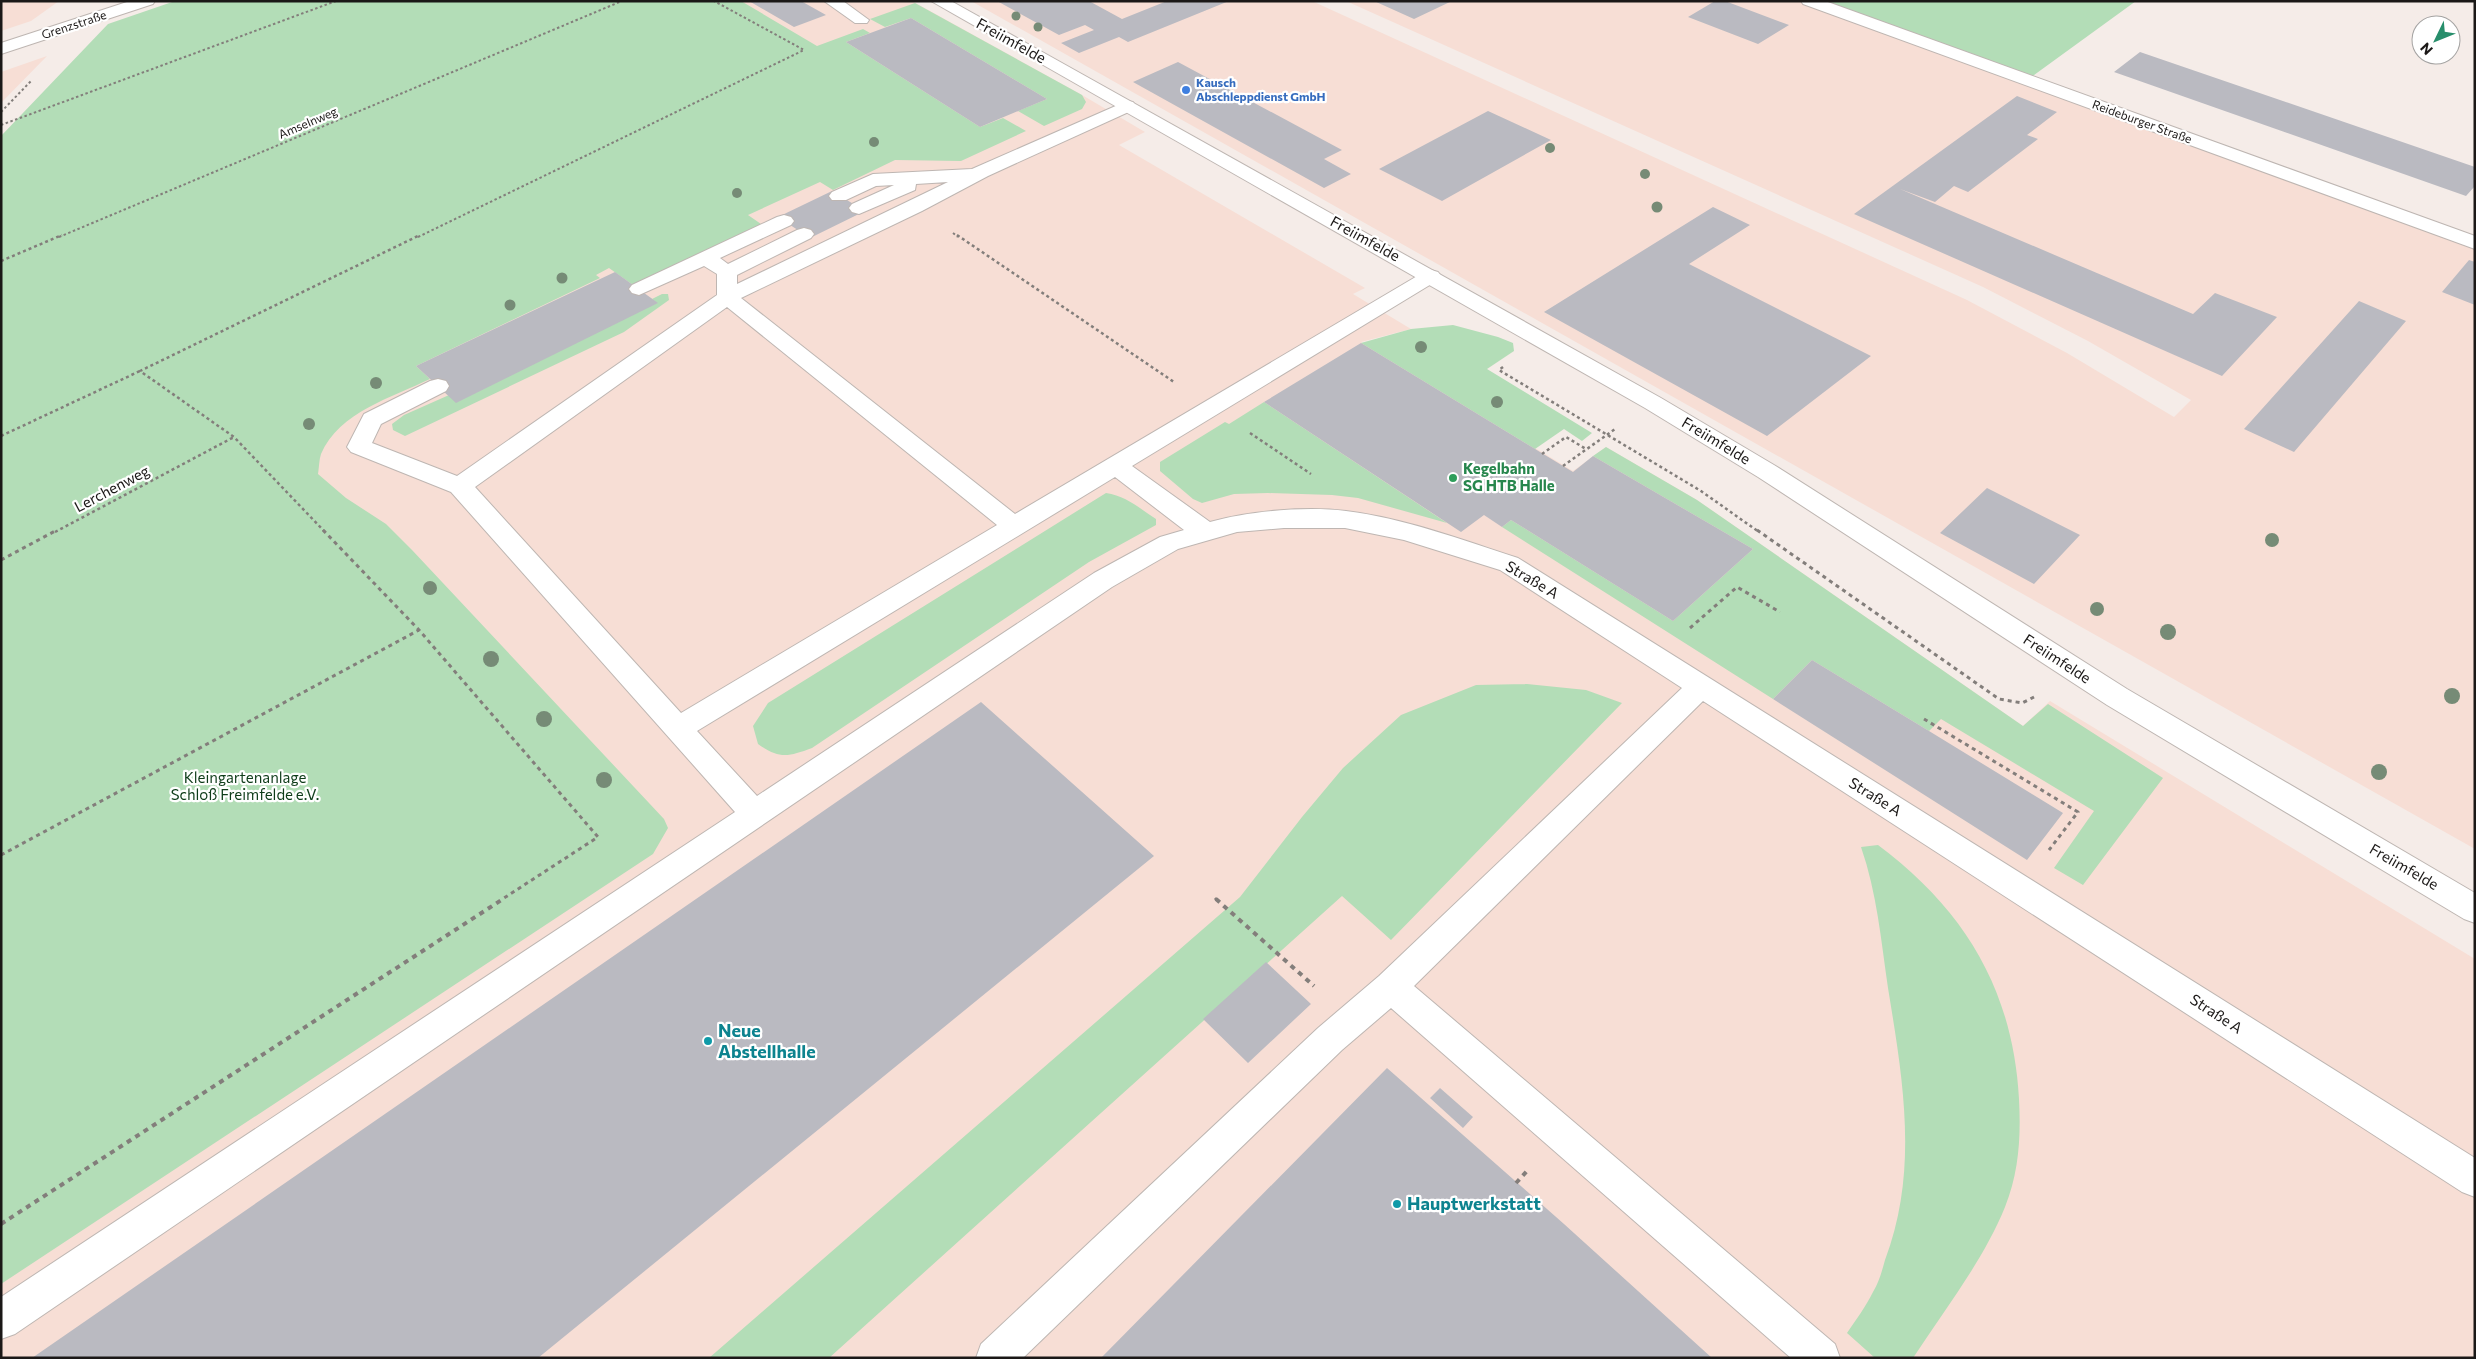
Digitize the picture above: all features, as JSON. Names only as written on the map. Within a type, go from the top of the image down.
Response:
[{"type":"street","name":"Grenzstraße","points":[[1,49],[147,1]]},
{"type":"street","points":[[832,1],[860,20]]},
{"type":"street","name":"Freiimfelde","points":[[939,1],[1431,276],[1766,471],[2117,697],[2475,909]]},
{"type":"street","name":"Reideburger Straße","points":[[1809,1],[2475,243]]},
{"type":"street","points":[[460,486],[727,297],[915,207],[981,172],[1126,106]]},
{"type":"street","points":[[839,196],[873,180],[931,178],[981,172]]},
{"type":"street","points":[[859,208],[892,192],[931,178]]},
{"type":"street","points":[[639,289],[784,221]]},
{"type":"street","points":[[727,272],[804,234]]},
{"type":"street","points":[[706,258],[727,272]]},
{"type":"street","points":[[727,272],[727,297]]},
{"type":"street","points":[[677,729],[1431,276]]},
{"type":"street","points":[[727,297],[1014,527]]},
{"type":"street","points":[[438,386],[372,419],[358,447],[460,486],[755,814]]},
{"type":"street","points":[[1116,466],[1190,522],[1208,532]]},
{"type":"street","name":"Straße A","points":[[1,1320],[1102,580],[1169,544],[1237,523],[1284,519],[1345,519],[1406,532],[1509,564],[2475,1179]]},
{"type":"street","points":[[995,1358],[1352,1020],[1391,987],[1700,687]]},
{"type":"street","points":[[1391,987],[1821,1358]]},
{"type":"path","points":[[1,125],[336,1]]},
{"type":"path","name":"Amselnweg","points":[[1,261],[622,1]]},
{"type":"path","points":[[1,436],[140,371],[804,50],[714,1]]},
{"type":"path","points":[[915,207],[1312,475]]},
{"type":"path","points":[[1543,340],[1499,370],[1701,491],[1999,699],[2022,703],[2040,694]]},
{"type":"path","points":[[1,1224],[598,837],[419,630],[234,437],[140,371]]},
{"type":"path","name":"Lerchenweg","points":[[1,560],[234,437]]},
{"type":"path","points":[[1542,454],[1566,437],[1586,449]]},
{"type":"path","points":[[1683,634],[1737,587],[1780,612]]},
{"type":"path","points":[[1,855],[419,630]]},
{"type":"path","points":[[1924,719],[2078,812],[2043,857]]},
{"type":"path","points":[[1214,898],[1352,1020]]},
{"type":"shaded area","points":[[1,1],[59,1],[31,21],[1,31]]},
{"type":"shaded area","points":[[723,1],[912,1],[1145,132],[1119,145],[1365,288],[1353,294],[1411,329],[1361,342],[1573,471],[1606,447],[1697,500],[2023,726],[2050,701],[2475,959],[2475,1358],[1,1358],[1,1237],[245,428]]},
{"type":"shaded area","points":[[971,1],[1312,1],[1967,300],[2067,353],[2174,417],[2191,400],[2088,341],[1983,287],[1346,1],[1805,1],[2475,245],[2475,849]]},
{"type":"shaded area","points":[[47,56],[1,103],[1,72]]},
{"type":"green space","name":"Kleingartenanlage Schloß Freimfelde e.V.","points":[[175,1],[741,1],[817,46],[863,29],[870,33],[846,42],[980,127],[1003,118],[1026,131],[961,161],[895,160],[833,190],[820,182],[748,215],[761,224],[633,285],[609,268],[596,275],[600,278],[416,366],[430,379],[368,408],[340,427],[329,439],[321,454],[318,474],[346,498],[386,524],[412,550],[664,819],[668,828],[653,854],[1,1284],[1,136],[108,24]]},
{"type":"green space","points":[[1813,1],[2136,1],[2027,80]]},
{"type":"green space","points":[[915,3],[1082,95],[1086,102],[1082,109],[1044,126],[1018,111],[1047,99],[911,18],[885,27],[870,19]]},
{"type":"green space","points":[[662,294],[668,294],[669,300],[624,332],[405,436],[393,430],[392,424],[404,415],[657,303],[652,299]]},
{"type":"green space","points":[[1453,325],[1513,343],[1514,351],[1487,369],[1592,433],[1582,441],[1564,429],[1535,449],[1361,343],[1411,329]]},
{"type":"green space","points":[[1264,402],[1447,523],[1358,498],[1332,495],[1234,494],[1202,503],[1193,499],[1160,471],[1160,462],[1225,422],[1229,424]]},
{"type":"green space","points":[[1606,447],[1697,500],[2023,726],[2048,704],[2163,778],[2083,885],[2054,868],[2094,811],[1941,719],[1929,731],[1812,660],[1773,699],[1502,527],[1511,520],[1673,621],[1753,549],[1593,456]]},
{"type":"green space","points":[[1106,493],[1120,497],[1138,507],[1156,519],[1156,525],[1089,562],[812,748],[784,755],[772,752],[758,744],[753,726],[768,703]]},
{"type":"green space","points":[[1527,684],[1586,690],[1622,703],[1391,940],[1342,896],[829,1358],[709,1358],[1240,897],[1343,768],[1401,715],[1476,685]]},
{"type":"green space","points":[[1878,845],[1909,870],[1936,897],[1959,925],[1979,956],[1995,988],[2007,1022],[2015,1059],[2019,1099],[2020,1127],[2018,1154],[2010,1194],[2005,1207],[1975,1266],[1913,1358],[1875,1358],[1847,1333],[1867,1302],[1880,1276],[1896,1226],[1905,1159],[1903,1091],[1899,1057],[1875,899],[1861,847]]},
{"type":"building","points":[[749,1],[801,1],[826,15],[794,27]]},
{"type":"building","points":[[997,1],[1089,1],[1122,19],[1167,1],[1229,1],[1128,42],[1119,37],[1079,53],[1061,43],[1094,30],[1085,25],[1059,35]]},
{"type":"building","points":[[1374,1],[1452,1],[1414,19]]},
{"type":"building","points":[[1715,1],[1725,1],[1789,25],[1758,44],[1688,17]]},
{"type":"building","points":[[911,18],[1047,99],[980,127],[846,42]]},
{"type":"building","points":[[2140,52],[2475,167],[2475,186],[2466,196],[2114,72]]},
{"type":"building","points":[[1178,62],[1342,150],[1324,159],[1351,174],[1324,188],[1133,82]]},
{"type":"building","points":[[2017,96],[2057,112],[2027,135],[2038,139],[1968,192],[1954,186],[1935,202],[1900,189],[2193,314],[2215,293],[2277,317],[2222,376],[1854,214]]},
{"type":"building","points":[[1488,111],[1551,140],[1442,201],[1379,169]]},
{"type":"building","points":[[832,191],[865,211],[810,238],[778,217]]},
{"type":"building","points":[[1713,207],[1750,225],[1689,264],[1871,356],[1767,436],[1544,312]]},
{"type":"building","points":[[2469,260],[2475,262],[2475,305],[2442,292]]},
{"type":"building","points":[[615,272],[658,303],[456,403],[416,366]]},
{"type":"building","points":[[2359,301],[2406,321],[2294,452],[2244,429]]},
{"type":"building","points":[[1361,343],[1573,472],[1593,456],[1753,549],[1673,621],[1511,520],[1502,527],[1484,515],[1461,532],[1264,402]]},
{"type":"building","points":[[1987,488],[2080,535],[2034,584],[1940,533]]},
{"type":"building","points":[[1812,660],[2063,813],[2027,860],[1773,699]]},
{"type":"building","name":"Neue Abstellhalle","points":[[981,702],[1154,856],[538,1358],[32,1358]]},
{"type":"building","points":[[1266,962],[1311,1004],[1248,1063],[1203,1019]]},
{"type":"building","name":"Hauptwerkstatt","points":[[1387,1068],[1564,1224],[1712,1358],[1101,1358]]},
{"type":"building","points":[[1440,1088],[1473,1117],[1463,1128],[1430,1098]]},
{"type":"place","name":"Kausch Abschleppdienst GmbH","points":[[1186,90]]},
{"type":"place","name":"Kegelbahn SG HTB Halle","points":[[1453,478]]},
{"type":"place","name":"Neue Abstellhalle","points":[[708,1041]]},
{"type":"place","name":"Hauptwerkstatt","points":[[1397,1204]]}]
